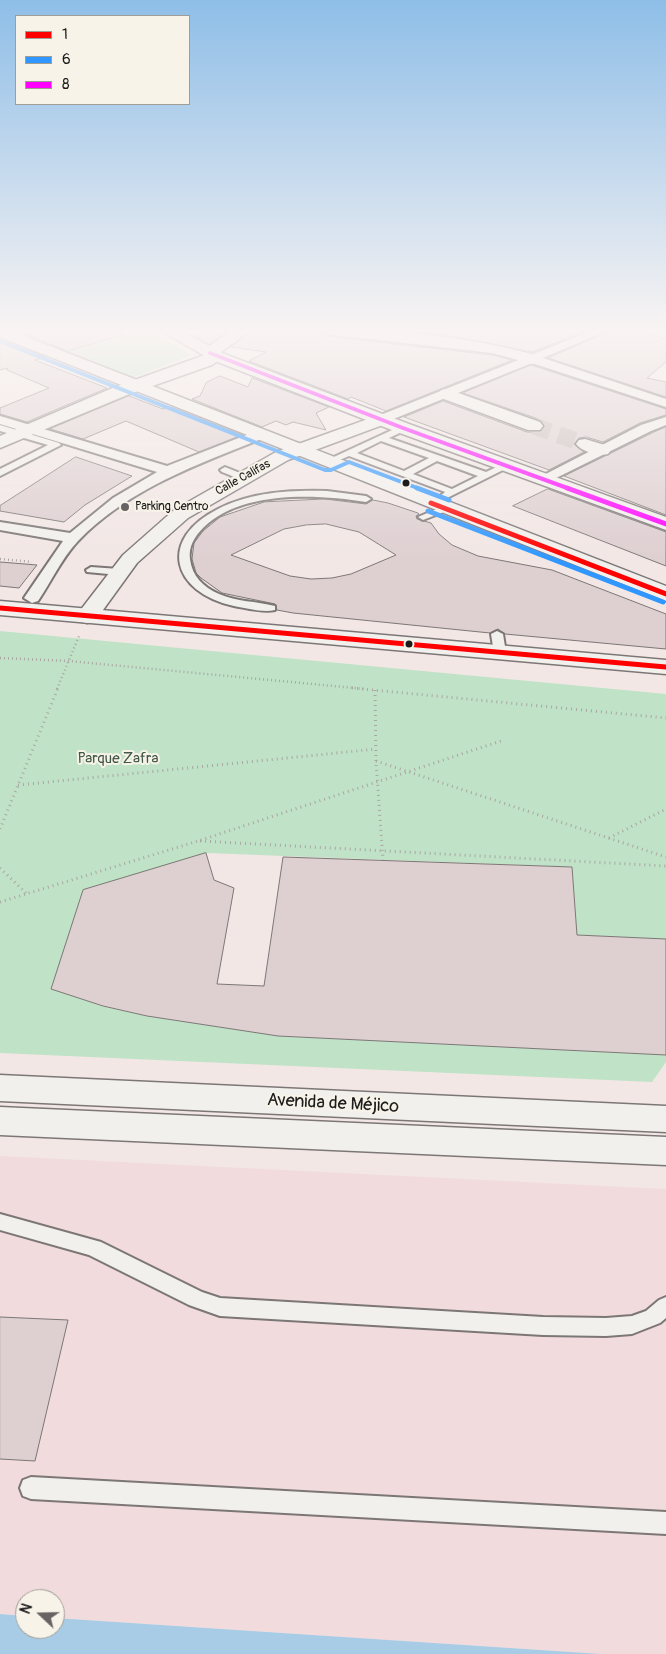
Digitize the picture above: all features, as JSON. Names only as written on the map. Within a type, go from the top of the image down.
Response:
[{"type":"main road","points":[[0,443],[87,406]]},
{"type":"main road","points":[[187,406],[666,594]]},
{"type":"main road","points":[[349,406],[403,428],[666,524]]},
{"type":"main road","points":[[480,406],[534,426]]},
{"type":"main road","name":"Calle Califas","points":[[83,626],[130,559],[181,514],[234,474],[382,419]]},
{"type":"main road","points":[[0,608],[83,626],[499,643],[666,667]]},
{"type":"main road","name":"Avenida de Méjico","points":[[0,1088],[666,1120]]},
{"type":"main road","name":"Avenida de Méjico","points":[[0,1121],[666,1151]]},
{"type":"street","points":[[382,419],[415,406]]},
{"type":"street","points":[[0,420],[24,432],[168,471]]},
{"type":"street","points":[[543,478],[593,447],[666,421]]},
{"type":"street","points":[[32,598],[53,564],[73,538],[118,502],[168,471],[259,435]]},
{"type":"street","points":[[0,526],[73,538]]},
{"type":"lane","points":[[0,428],[24,432],[56,445],[0,473]]},
{"type":"lane","points":[[328,462],[403,428]]},
{"type":"lane","points":[[382,438],[487,476]]},
{"type":"lane","points":[[349,453],[405,474],[438,505],[508,465]]},
{"type":"lane","points":[[405,474],[437,458]]},
{"type":"lane","points":[[271,608],[215,596],[193,583],[184,567],[186,541],[206,520],[257,499],[314,493],[366,498]]},
{"type":"lane","points":[[91,570],[120,572]]},
{"type":"lane","points":[[0,1222],[94,1248],[196,1299],[220,1307],[543,1326],[606,1327],[632,1325],[653,1317],[666,1306]]},
{"type":"lane","points":[[32,1488],[666,1523]]},
{"type":"path","points":[[0,559],[53,564]]},
{"type":"path","points":[[0,830],[83,626]]},
{"type":"path","points":[[0,658],[69,661],[666,718]]},
{"type":"path","points":[[375,690],[376,761],[383,860]]},
{"type":"path","points":[[0,902],[28,895],[198,841],[504,740]]},
{"type":"path","points":[[18,785],[376,749]]},
{"type":"path","points":[[376,761],[666,857]]},
{"type":"path","points":[[609,838],[666,809]]},
{"type":"path","points":[[198,841],[666,866]]},
{"type":"path","points":[[0,868],[28,895]]},
{"type":"shaded area","points":[[0,1156],[666,1189],[666,1654],[601,1654],[65,1619],[65,1589],[15,1589],[15,1615],[0,1614]]},
{"type":"green space","name":"Parque Zafra","points":[[0,631],[666,694],[666,939],[577,935],[572,867],[206,853],[53,989],[102,1006],[147,1016],[278,1036],[666,1055],[666,1062],[652,1082],[0,1053]]},
{"type":"water","points":[[0,1614],[15,1615],[15,1639],[65,1639],[65,1619],[601,1654],[0,1654]]},
{"type":"building","points":[[4,406],[64,406],[27,422],[0,414],[0,408]]},
{"type":"building","points":[[105,406],[156,406],[163,409],[171,407],[242,435],[199,452],[126,421],[83,439],[50,429]]},
{"type":"building","points":[[210,406],[329,407],[316,413],[326,430],[293,422],[286,425],[276,421],[262,427]]},
{"type":"building","points":[[374,406],[398,406],[386,411]]},
{"type":"building","points":[[430,406],[457,406],[527,432],[540,432],[545,426],[541,420],[501,406],[657,406],[666,409],[666,415],[640,423],[603,442],[586,437],[579,438],[574,444],[584,452],[549,470],[404,417]]},
{"type":"building","points":[[666,427],[666,515],[564,476],[652,433]]},
{"type":"building","points":[[76,457],[132,476],[85,505],[64,522],[0,511],[0,506]]},
{"type":"building","points":[[548,489],[666,532],[666,566],[513,506]]},
{"type":"building","points":[[325,499],[366,504],[373,500],[418,513],[417,519],[431,523],[439,534],[452,545],[478,556],[552,570],[666,614],[666,649],[505,634],[498,629],[490,633],[293,613],[277,610],[275,604],[222,593],[196,573],[192,559],[194,543],[203,531],[220,517],[264,502]],"holes":[[[326,524],[359,532],[396,555],[351,574],[332,578],[311,579],[290,576],[231,555],[284,529],[306,525]]]},
{"type":"building","points":[[0,562],[37,565],[19,588],[0,586]]},
{"type":"building","points":[[206,853],[214,880],[234,888],[217,984],[264,986],[283,857],[572,867],[577,935],[666,939],[666,1055],[278,1036],[147,1016],[103,1006],[51,989],[83,890]]},
{"type":"building","points":[[0,1317],[68,1320],[35,1461],[0,1459]]},
{"type":"tunnel","points":[[534,426],[585,444]]},
{"type":"transit line","name":"6","points":[[164,406],[325,470],[331,470],[349,462],[449,500]]},
{"type":"transit line","name":"8","points":[[347,406],[666,524]]},
{"type":"transit line","name":"1","points":[[431,503],[666,594]]},
{"type":"transit line","name":"6","points":[[428,511],[663,602]]},
{"type":"transit line","name":"1","points":[[0,608],[666,667]]},
{"type":"place","name":"Parking Centro","points":[[125,507]]}]
